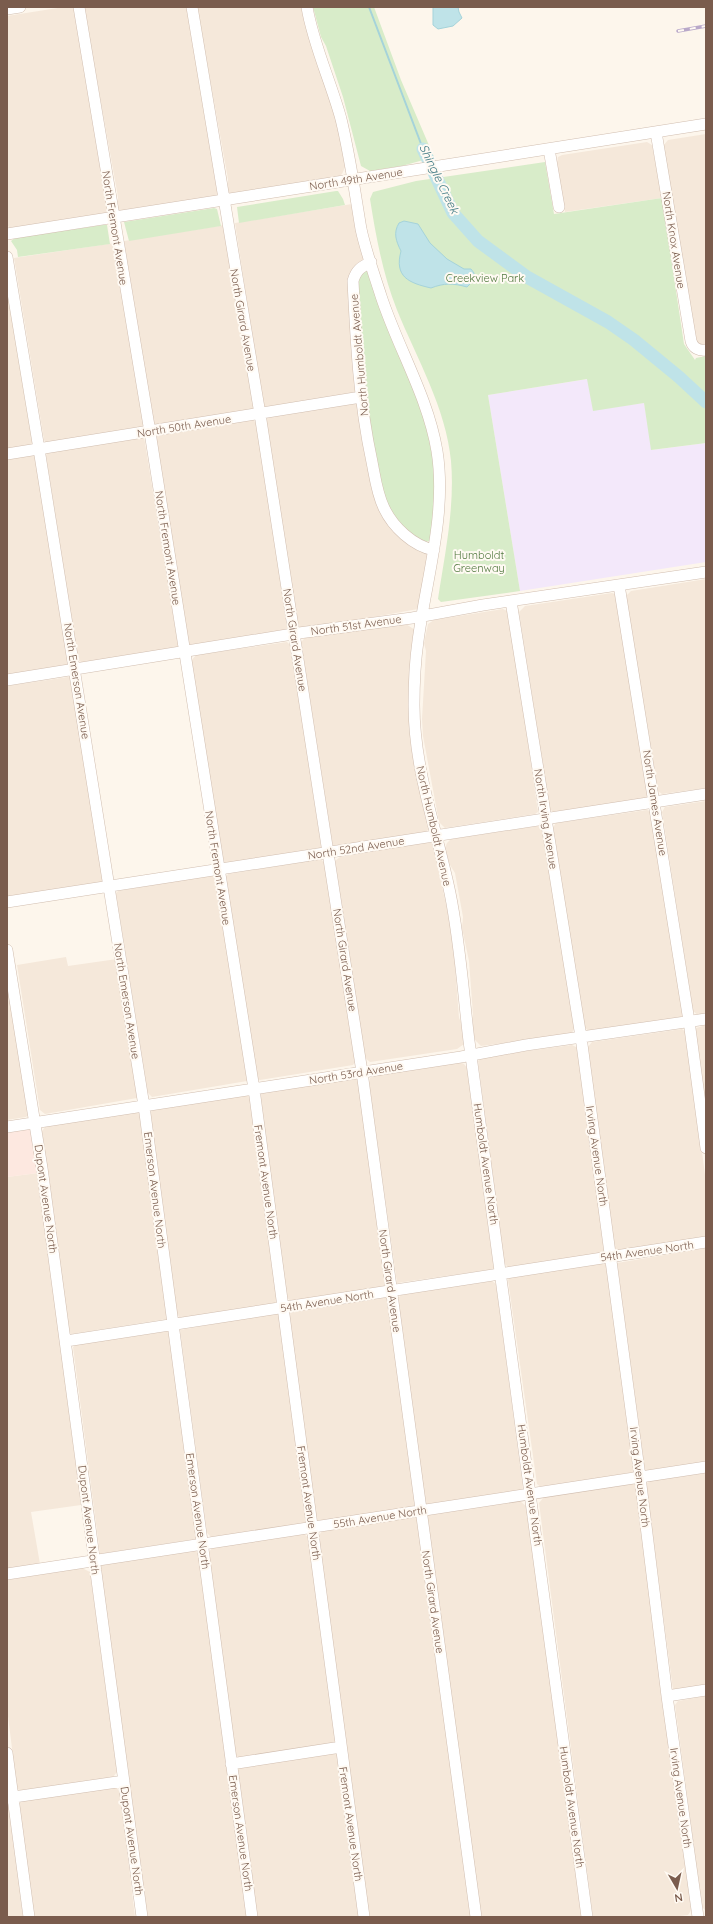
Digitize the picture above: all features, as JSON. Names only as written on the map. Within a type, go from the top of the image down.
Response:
[{"type":"street","points":[[7,9],[20,7]]},
{"type":"street","name":"North Fremont Avenue","points":[[79,7],[113,218],[150,431],[254,1089]]},
{"type":"street","name":"North Girard Avenue","points":[[192,7],[260,414],[362,1072],[476,1917]]},
{"type":"street","name":"North Humboldt Avenue","points":[[307,7],[340,119],[362,232],[397,340],[426,409],[437,452],[439,476],[438,508],[434,550],[418,640],[414,707],[416,741],[421,774],[450,894],[458,941],[471,1054]]},
{"type":"street","name":"North 49th Avenue","points":[[7,234],[225,201],[706,124]]},
{"type":"street","name":"North Knox Avenue","points":[[656,132],[691,341],[698,349],[706,350]]},
{"type":"street","points":[[549,149],[559,207]]},
{"type":"street","name":"North Emerson Avenue","points":[[7,257],[40,449],[144,1106]]},
{"type":"street","name":"North Humboldt Avenue","points":[[371,262],[356,272],[353,281],[361,397],[368,444],[379,496],[385,510],[395,525],[409,538],[424,548],[434,550]]},
{"type":"street","name":"North 50th Avenue","points":[[7,454],[361,397]]},
{"type":"street","name":"North 51st Avenue","points":[[7,680],[294,634],[423,616],[706,572]]},
{"type":"street","name":"North James Avenue","points":[[619,585],[689,1021],[706,1148]]},
{"type":"street","name":"North Irving Avenue","points":[[512,601],[581,1037]]},
{"type":"street","name":"North 52nd Avenue","points":[[7,902],[706,794]]},
{"type":"street","name":"Dupont Avenue North","points":[[7,950],[35,1123],[66,1341],[142,1917]]},
{"type":"street","name":"North 53rd Avenue","points":[[7,1127],[581,1037],[706,1019]]},
{"type":"street","name":"Irving Avenue North","points":[[581,1037],[640,1477],[667,1696],[698,1917]]},
{"type":"street","name":"Humboldt Avenue North","points":[[471,1054],[587,1917]]},
{"type":"street","name":"Fremont Avenue North","points":[[254,1089],[364,1917]]},
{"type":"street","name":"Emerson Avenue North","points":[[144,1106],[252,1917]]},
{"type":"street","name":"54th Avenue North","points":[[66,1341],[706,1242]]},
{"type":"street","name":"55th Avenue North","points":[[7,1574],[706,1467]]},
{"type":"street","points":[[667,1696],[706,1690]]},
{"type":"street","points":[[231,1764],[341,1747]]},
{"type":"street","points":[[7,1753],[10,1798],[29,1917]]},
{"type":"street","points":[[10,1798],[124,1781]]},
{"type":"shaded area","points":[[72,7],[75,10],[108,209],[107,213],[11,229],[7,222],[7,16]]},
{"type":"shaded area","points":[[187,7],[218,194],[216,196],[120,212],[117,206],[118,197],[84,8]]},
{"type":"shaded area","points":[[197,7],[302,7],[331,98],[346,165],[342,174],[338,177],[230,195],[228,193],[228,179]]},
{"type":"shaded area","points":[[706,134],[706,345],[701,346],[695,342],[663,146],[668,140]]},
{"type":"shaded area","points":[[647,142],[652,145],[662,198],[565,212],[557,162],[558,157],[562,155]]},
{"type":"shaded area","points":[[352,204],[365,256],[359,392],[268,410],[263,405],[235,223]]},
{"type":"shaded area","points":[[225,225],[255,410],[154,426],[124,241]]},
{"type":"shaded area","points":[[115,243],[144,426],[142,429],[46,443],[44,440],[14,258]]},
{"type":"shaded area","points":[[7,274],[34,441],[33,446],[7,451]]},
{"type":"shaded area","points":[[588,379],[593,410],[644,403],[652,450],[706,443],[706,562],[520,591],[488,395]]},
{"type":"shaded area","points":[[354,402],[358,404],[428,559],[418,609],[302,630],[296,624],[266,421],[267,416]]},
{"type":"shaded area","points":[[252,418],[256,423],[289,627],[288,629],[190,646],[187,642],[156,436],[158,434]]},
{"type":"shaded area","points":[[144,437],[178,645],[177,647],[84,664],[78,660],[46,455],[48,452]]},
{"type":"shaded area","points":[[30,453],[35,456],[68,664],[66,667],[7,676],[7,456]]},
{"type":"shaded area","points":[[706,579],[706,788],[662,794],[658,791],[626,596],[631,591]]},
{"type":"shaded area","points":[[612,593],[615,594],[648,797],[645,799],[553,812],[550,809],[519,612],[525,606]]},
{"type":"shaded area","points":[[503,609],[509,612],[538,812],[535,814],[445,828],[439,822],[423,736],[422,719],[426,651],[424,643],[428,624],[434,620]]},
{"type":"shaded area","points":[[406,624],[415,630],[412,752],[422,802],[430,826],[426,833],[333,847],[301,642],[305,638]]},
{"type":"shaded area","points":[[287,642],[291,646],[321,848],[227,864],[223,863],[191,661],[196,655]]},
{"type":"shaded area","points":[[68,677],[71,678],[103,879],[102,882],[7,898],[7,686]]},
{"type":"shaded area","points":[[706,801],[706,1014],[699,1016],[693,1011],[662,812],[665,807]]},
{"type":"shaded area","points":[[647,810],[650,811],[683,1015],[680,1018],[588,1031],[584,1026],[552,829],[556,823]]},
{"type":"shaded area","points":[[539,826],[543,829],[574,1028],[571,1034],[481,1046],[475,1040],[472,1028],[473,1015],[469,961],[462,928],[463,917],[455,873],[450,865],[445,848],[451,839]]},
{"type":"shaded area","points":[[428,842],[433,844],[457,956],[455,966],[459,1018],[462,1024],[464,1044],[457,1049],[370,1062],[365,1058],[335,861],[340,857]]},
{"type":"shaded area","points":[[321,859],[325,864],[355,1062],[353,1065],[260,1080],[258,1079],[225,877],[228,874]]},
{"type":"shaded area","points":[[212,875],[217,881],[247,1081],[152,1097],[148,1093],[116,893],[118,891]]},
{"type":"shaded area","points":[[66,957],[68,966],[117,959],[137,1098],[45,1114],[40,1110],[17,965]]},
{"type":"shaded area","points":[[7,975],[28,1115],[26,1117],[7,1120]]},
{"type":"shaded area","points":[[706,1025],[706,1113],[695,1033],[696,1028]]},
{"type":"shaded area","points":[[682,1029],[687,1033],[706,1183],[706,1239],[619,1251],[614,1247],[587,1048],[592,1042]]},
{"type":"shaded area","points":[[572,1045],[578,1048],[604,1251],[602,1253],[509,1268],[504,1263],[478,1061],[482,1057]]},
{"type":"shaded area","points":[[460,1062],[467,1068],[494,1269],[397,1283],[369,1083],[370,1078],[372,1076]]},
{"type":"shaded area","points":[[354,1078],[358,1079],[386,1284],[383,1287],[291,1301],[287,1298],[260,1098],[261,1093]]},
{"type":"shaded area","points":[[247,1094],[250,1097],[277,1300],[274,1304],[180,1318],[177,1314],[149,1114],[153,1109]]},
{"type":"shaded area","points":[[138,1112],[141,1115],[167,1319],[71,1334],[69,1331],[42,1131],[46,1126]]},
{"type":"shaded area","points":[[29,1129],[31,1131],[38,1173],[7,1177],[7,1131]]},
{"type":"shaded area","points":[[38,1173],[81,1505],[31,1512],[40,1564],[7,1569],[7,1177]]},
{"type":"shaded area","points":[[706,1248],[706,1464],[645,1471],[617,1263]]},
{"type":"shaded area","points":[[603,1263],[607,1266],[634,1472],[542,1488],[537,1484],[508,1280],[509,1278]]},
{"type":"shaded area","points":[[492,1281],[496,1284],[523,1489],[519,1491],[426,1505],[398,1298],[402,1294]]},
{"type":"shaded area","points":[[387,1297],[415,1502],[414,1506],[410,1509],[319,1521],[316,1518],[289,1315],[292,1310]]},
{"type":"shaded area","points":[[275,1313],[280,1316],[306,1522],[303,1524],[211,1537],[207,1533],[180,1330]]},
{"type":"shaded area","points":[[169,1331],[196,1539],[100,1554],[73,1347],[75,1345]]},
{"type":"shaded area","points":[[706,1473],[706,1686],[673,1690],[646,1484],[650,1481]]},
{"type":"shaded area","points":[[632,1484],[636,1485],[692,1909],[688,1915],[672,1917],[593,1917],[539,1503],[544,1497]]},
{"type":"shaded area","points":[[520,1501],[527,1507],[582,1917],[480,1917],[427,1519],[428,1515]]},
{"type":"shaded area","points":[[414,1517],[417,1518],[471,1917],[368,1917],[318,1537],[322,1531]]},
{"type":"shaded area","points":[[304,1534],[309,1538],[335,1739],[334,1743],[239,1758],[235,1754],[209,1552],[212,1548]]},
{"type":"shaded area","points":[[194,1550],[199,1554],[247,1917],[146,1917],[100,1565]]},
{"type":"shaded area","points":[[82,1568],[90,1572],[117,1772],[113,1777],[22,1791],[17,1789],[7,1708],[7,1580]]},
{"type":"shaded area","points":[[706,1696],[706,1911],[702,1907],[675,1705],[678,1701]]},
{"type":"shaded area","points":[[336,1753],[339,1757],[359,1917],[257,1917],[238,1771],[240,1768]]},
{"type":"shaded area","points":[[116,1787],[120,1792],[135,1917],[33,1917],[19,1803],[22,1801]]},
{"type":"shaded area","points":[[7,1805],[10,1807],[23,1917],[7,1917]]},
{"type":"green space","points":[[313,7],[374,7],[401,80],[434,157],[402,166],[370,171],[361,166],[343,97],[326,46],[321,37]]},
{"type":"green space","name":"Creekview Park","points":[[545,162],[554,214],[662,198],[684,344],[695,360],[696,358],[706,356],[706,443],[651,450],[644,403],[593,411],[587,379],[488,395],[520,591],[441,602],[438,599],[449,530],[452,496],[451,461],[448,441],[430,384],[392,297],[380,256],[370,199],[373,192],[416,181]]},
{"type":"green space","points":[[338,191],[345,205],[239,223],[237,207]]},
{"type":"green space","points":[[214,208],[217,209],[221,226],[129,241],[124,222]]},
{"type":"green space","points":[[107,225],[110,244],[18,257],[17,250],[11,241],[15,238]]},
{"type":"green space","name":"Humboldt Greenway","points":[[367,270],[424,413],[436,475],[431,541],[423,542],[398,524],[385,499],[377,466],[363,373],[358,277]]},
{"type":"water","points":[[433,7],[458,7],[462,18],[453,26],[438,29],[433,25]]},
{"type":"water","points":[[404,221],[418,224],[430,243],[447,259],[464,269],[471,269],[474,273],[474,280],[467,287],[449,284],[431,288],[416,284],[405,277],[400,267],[399,260],[401,251],[396,234],[399,223]]},
{"type":"waterway","name":"Shingle Creek","points":[[369,7],[423,149]]},
{"type":"waterway","name":"Shingle Creek","points":[[423,149],[453,213],[478,241],[527,277],[608,322],[634,340],[679,377],[706,402]]},
{"type":"railway","points":[[678,31],[706,26]]}]
